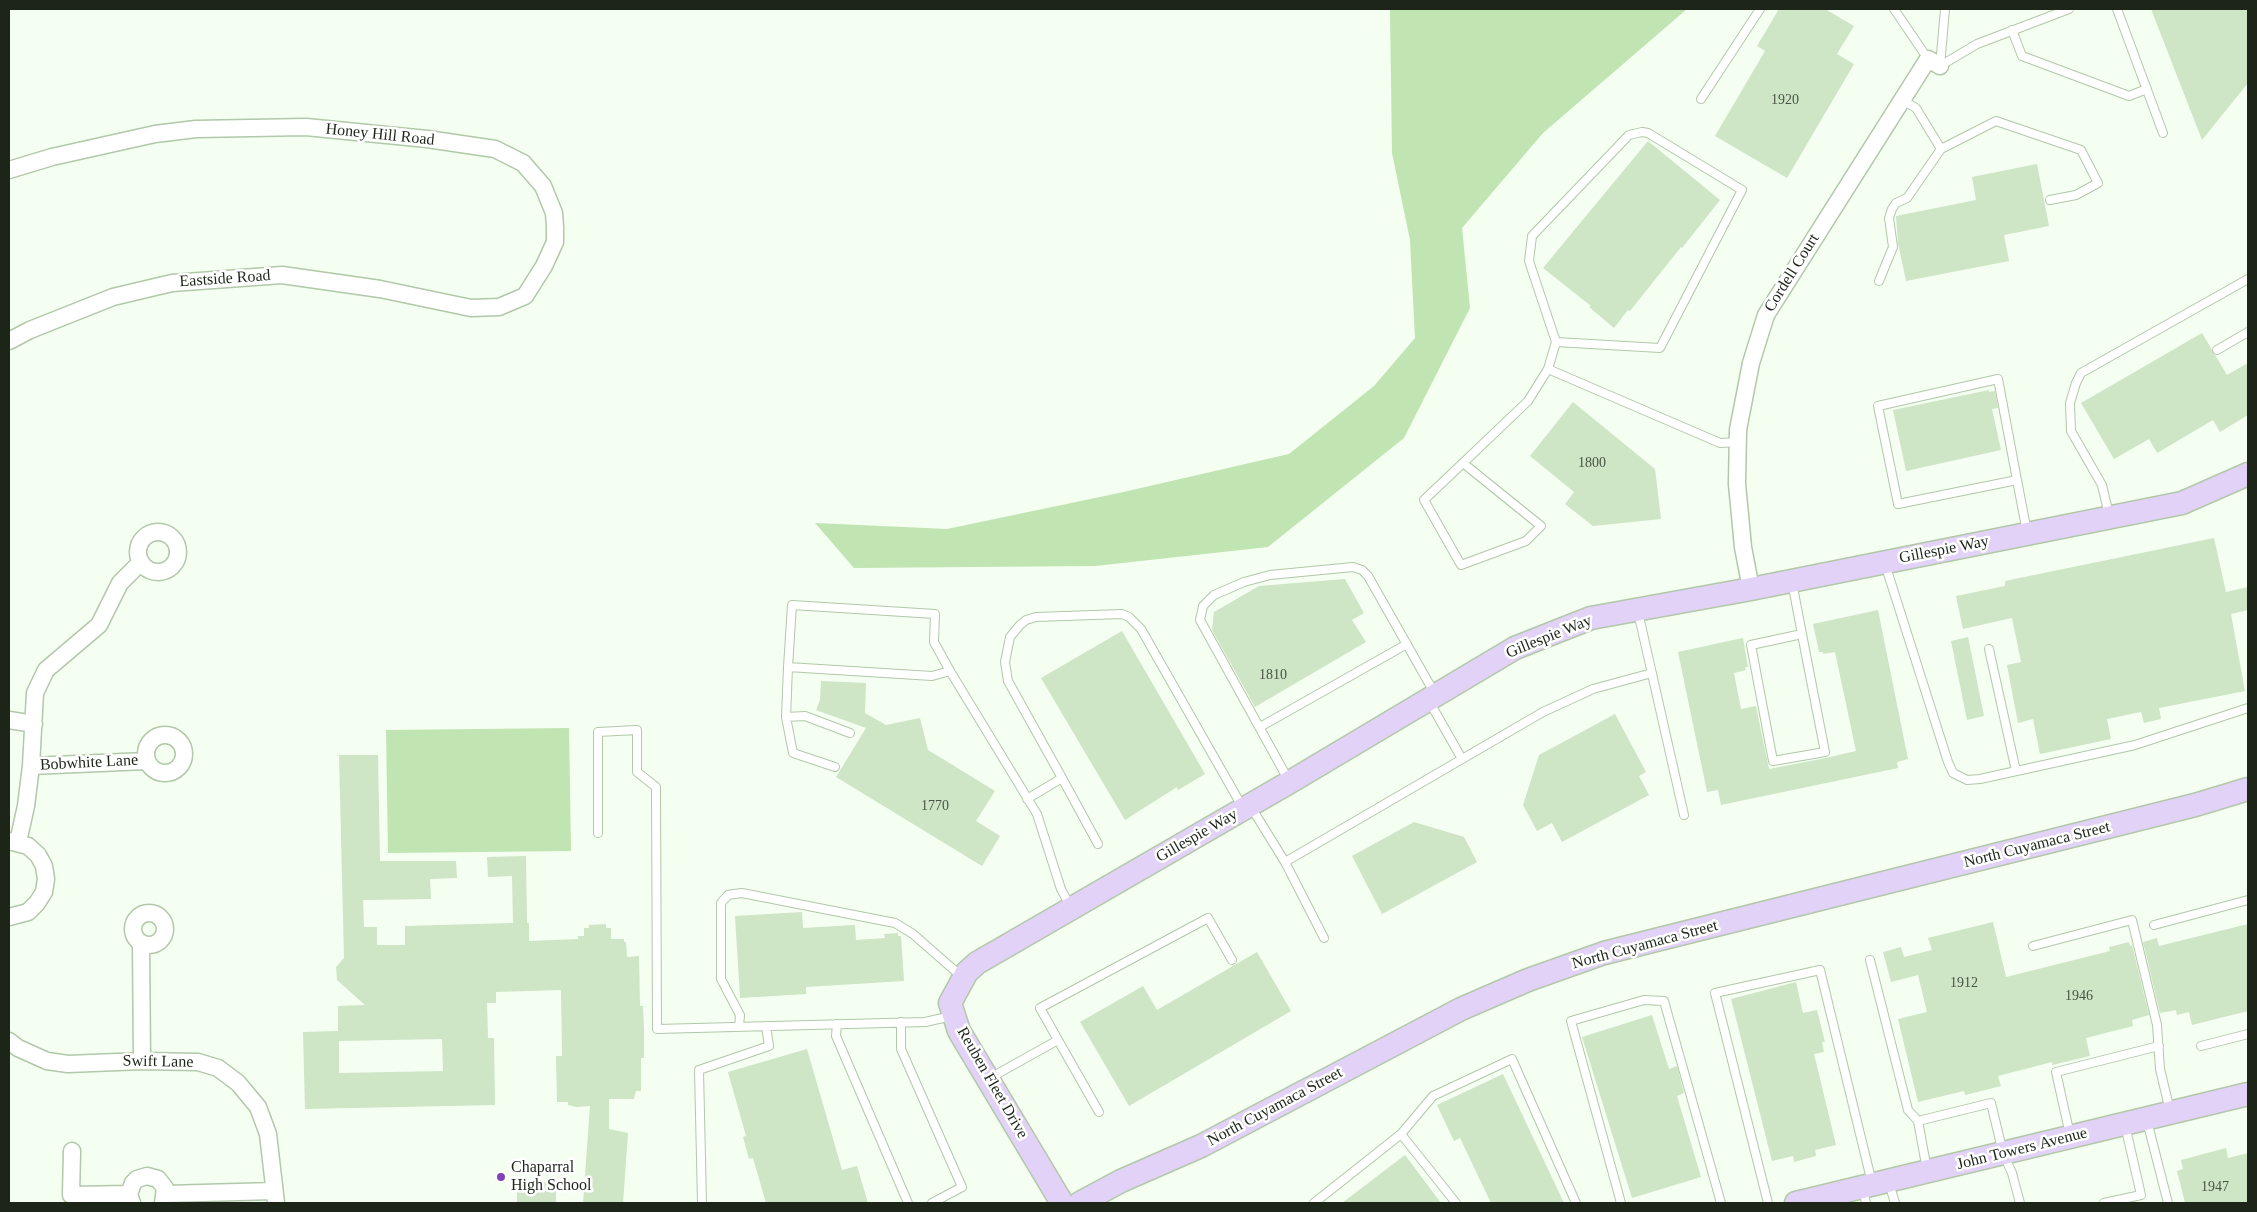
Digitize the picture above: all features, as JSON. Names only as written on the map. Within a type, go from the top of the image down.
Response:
[{"type":"street","name":"Cordell Court","points":[[1751,589],[1742,547],[1737,484],[1738,430],[1751,363],[1766,314],[1902,100],[1934,62]]},
{"type":"street","name":"Honey Hill Road","points":[[9,170],[52,157],[146,136],[196,129],[306,127],[427,138],[495,149],[523,163],[543,186],[554,213],[555,242],[544,266],[525,296],[506,304],[485,308],[449,303]]},
{"type":"street","name":"Eastside Road","points":[[9,341],[30,330],[113,297],[172,283],[282,275],[380,289],[449,303]]},
{"type":"street","name":"Gillespie Way","points":[[970,971],[1071,908],[1247,808],[1515,648],[1591,618],[1751,589],[2182,503],[2248,474]]},
{"type":"street","points":[[9,917],[28,912],[38,904],[44,892],[46,879],[44,866],[38,855],[28,846],[13,842],[26,806],[31,766],[35,693],[46,670],[99,625],[120,583],[141,562]]},
{"type":"street","points":[[9,720],[34,724]]},
{"type":"street","name":"Bobwhite Lane","points":[[31,766],[146,761]]},
{"type":"street","name":"North Cuyamaca Street","points":[[1080,1203],[1121,1181],[1201,1146],[1461,1009],[1528,980],[1604,954],[2186,808],[2248,789]]},
{"type":"street","points":[[141,943],[142,1061]]},
{"type":"street","name":"Reuben Fleet Drive","points":[[970,971],[950,1003],[959,1031],[1062,1203]]},
{"type":"street","name":"Swift Lane","points":[[9,1041],[18,1048],[47,1061],[68,1064],[142,1061],[198,1062],[218,1068],[238,1082],[258,1107],[268,1134],[275,1197]]},
{"type":"street","name":"John Towers Avenue","points":[[1796,1203],[1872,1189],[1928,1172],[2003,1153],[2248,1094]]},
{"type":"street","points":[[72,1151],[71,1195],[131,1198],[133,1183],[137,1179],[153,1176],[162,1183],[164,1198],[275,1197]]},
{"type":"lane","points":[[1701,100],[1760,9]]},
{"type":"lane","points":[[1894,9],[1934,62]]},
{"type":"lane","points":[[1934,62],[1945,9]]},
{"type":"lane","points":[[1934,62],[2069,9]]},
{"type":"lane","points":[[2117,9],[2163,133]]},
{"type":"lane","points":[[2012,30],[2022,56],[2129,96],[2147,89]]},
{"type":"lane","points":[[1902,100],[1916,108],[1941,149]]},
{"type":"lane","points":[[1879,281],[1893,247],[1889,218],[1896,203],[1907,198],[1941,149],[1996,121],[2081,150],[2098,183],[2076,195],[2050,200]]},
{"type":"lane","points":[[1463,463],[1541,526],[1526,541],[1461,565],[1424,500],[1528,401],[1548,369],[1556,342],[1529,261],[1532,236],[1629,135],[1642,132],[1656,137],[1742,190],[1660,348],[1556,342]]},
{"type":"lane","points":[[2109,517],[2102,485],[2071,431],[2070,403],[2078,378],[2081,373],[2248,279]]},
{"type":"lane","points":[[2217,350],[2248,332]]},
{"type":"lane","points":[[1548,369],[1720,443],[1738,442]]},
{"type":"lane","points":[[2017,480],[1898,504],[1878,406],[1998,379],[2028,534]]},
{"type":"lane","points":[[1885,562],[1953,773],[1967,780],[2135,744],[2248,708]]},
{"type":"lane","points":[[1290,782],[1200,620],[1203,606],[1214,595],[1244,582],[1270,575],[1353,567],[1362,570],[1368,576],[1407,644],[1462,759]]},
{"type":"lane","points":[[1791,580],[1802,634],[1826,752],[1773,761],[1751,644],[1802,634]]},
{"type":"lane","points":[[835,767],[793,753],[786,717],[792,605],[935,614],[934,642],[1037,814],[1062,889],[1071,908]]},
{"type":"lane","points":[[1637,610],[1684,815]]},
{"type":"lane","points":[[1098,844],[1008,681],[1006,662],[1010,637],[1026,620],[1036,617],[1122,614],[1141,629],[1247,808],[1285,862],[1324,938]]},
{"type":"lane","points":[[1260,727],[1407,644]]},
{"type":"lane","points":[[1989,649],[2016,771]]},
{"type":"lane","points":[[788,667],[932,676],[950,670]]},
{"type":"lane","points":[[1285,862],[1543,712],[1593,689],[1652,673]]},
{"type":"lane","points":[[786,717],[805,716],[850,733]]},
{"type":"lane","points":[[598,833],[598,732],[637,730],[637,772],[656,787],[657,1029],[925,1022],[954,1016]]},
{"type":"lane","points":[[1028,799],[1062,778]]},
{"type":"lane","points":[[738,1027],[740,1015],[721,979],[722,903],[728,895],[742,893],[895,923],[970,971]]},
{"type":"lane","points":[[2154,925],[2248,900]]},
{"type":"lane","points":[[1099,1112],[1040,1008],[1208,918],[1232,960]]},
{"type":"lane","points":[[2033,946],[2132,920],[2157,1025],[2160,1069],[2170,1113]]},
{"type":"lane","points":[[1870,960],[1908,1110],[1918,1121],[1928,1172]]},
{"type":"lane","points":[[1768,1203],[1715,993],[1820,970],[1872,1189],[1895,1203]]},
{"type":"lane","points":[[1621,1203],[1570,1021],[1644,1000],[1664,1001],[1721,1203]]},
{"type":"lane","points":[[900,1022],[901,1049],[962,1187],[932,1203]]},
{"type":"lane","points":[[837,1024],[836,1036],[908,1203]]},
{"type":"lane","points":[[702,1203],[699,1070],[769,1046],[766,1026]]},
{"type":"lane","points":[[2202,1046],[2248,1034]]},
{"type":"lane","points":[[988,1079],[1058,1040]]},
{"type":"lane","points":[[2071,1137],[2056,1072],[2159,1046]]},
{"type":"lane","points":[[1314,1203],[1401,1134],[1433,1096],[1512,1059],[1576,1203]]},
{"type":"lane","points":[[1918,1121],[1991,1103],[2003,1153],[2012,1173],[2019,1203]]},
{"type":"lane","points":[[2146,1119],[2168,1203]]},
{"type":"lane","points":[[2104,1203],[2142,1199],[2124,1124]]},
{"type":"lane","points":[[1401,1134],[1456,1203]]},
{"type":"green space","points":[[1390,9],[1687,9],[1543,133],[1462,228],[1470,308],[1404,438],[1268,547],[1095,566],[854,568],[815,523],[947,529],[1119,493],[1289,454],[1374,386],[1415,338],[1410,240],[1392,153]]},
{"type":"green space","points":[[569,728],[571,851],[388,853],[386,730]]},
{"type":"building","points":[[1779,9],[1825,9],[1854,26],[1837,54],[1854,64],[1787,178],[1715,136],[1765,51],[1757,46]]},
{"type":"building","points":[[2151,9],[2248,9],[2248,83],[2202,140]]},
{"type":"building","points":[[1648,141],[1720,200],[1614,328],[1589,307],[1591,306],[1543,268]]},
{"type":"building","points":[[2037,164],[2049,226],[2004,235],[2009,261],[1906,281],[1898,243],[1896,216],[1976,200],[1972,177]]},
{"type":"building","points":[[2202,333],[2227,375],[2248,363],[2248,415],[2220,432],[2213,420],[2157,453],[2149,439],[2114,459],[2081,403]]},
{"type":"building","points":[[1989,390],[1989,392],[1995,391],[1998,408],[1992,409],[2001,450],[1906,471],[1893,410]]},
{"type":"building","points":[[1573,402],[1655,469],[1661,519],[1593,526],[1565,504],[1574,492],[1530,456]]},
{"type":"building","points":[[2214,538],[2226,592],[2248,587],[2248,610],[2231,614],[2245,691],[2159,708],[2161,719],[2144,723],[2141,712],[2107,719],[2111,739],[2040,754],[2033,719],[2018,723],[2007,665],[2021,662],[2012,618],[1963,629],[1956,596],[2005,586],[2005,581]]},
{"type":"building","points":[[1345,579],[1364,613],[1352,620],[1366,642],[1255,707],[1212,630],[1214,612],[1259,586]]},
{"type":"building","points":[[1878,610],[1908,759],[1897,762],[1898,768],[1721,805],[1718,790],[1707,792],[1678,652],[1743,638],[1748,667],[1745,667],[1746,670],[1734,673],[1741,709],[1756,706],[1769,769],[1826,758],[1856,751],[1835,652],[1823,654],[1823,652],[1819,652],[1813,624]]},
{"type":"building","points":[[1122,631],[1205,774],[1178,790],[1177,787],[1125,820],[1041,678]]},
{"type":"building","points":[[1968,637],[1984,716],[1967,720],[1951,641]]},
{"type":"building","points":[[821,681],[866,683],[865,713],[886,725],[920,718],[928,750],[995,791],[976,821],[1000,836],[982,866],[836,777],[866,728],[816,710],[820,700]]},
{"type":"building","points":[[1615,714],[1646,772],[1639,776],[1649,795],[1562,842],[1552,823],[1537,831],[1523,805],[1539,755]]},
{"type":"building","points":[[339,755],[378,755],[380,861],[456,861],[457,878],[430,879],[431,899],[363,900],[364,927],[377,927],[377,945],[405,945],[405,926],[513,923],[512,876],[488,877],[487,857],[526,856],[529,941],[578,939],[578,936],[584,936],[584,928],[589,928],[589,925],[606,924],[606,928],[611,928],[611,939],[624,939],[624,942],[626,942],[627,957],[639,956],[640,1006],[643,1006],[644,1029],[644,1058],[641,1058],[641,1091],[636,1091],[634,1099],[609,1099],[609,1129],[628,1133],[623,1203],[583,1203],[590,1106],[576,1107],[568,1105],[568,1102],[557,1102],[556,1056],[562,1056],[561,990],[496,992],[496,1003],[487,1003],[488,1038],[494,1038],[495,1105],[305,1109],[303,1032],[338,1031],[338,1006],[365,1005],[337,980],[336,967],[344,958]],"holes":[[[442,1039],[443,1071],[339,1073],[339,1041]]]},
{"type":"building","points":[[1414,822],[1464,837],[1477,862],[1382,914],[1352,856]]},
{"type":"building","points":[[802,912],[803,928],[855,925],[856,940],[885,938],[884,934],[898,933],[898,936],[901,936],[904,981],[806,987],[806,994],[740,998],[735,916]]},
{"type":"building","points":[[1993,922],[2006,977],[2110,951],[2109,947],[2129,942],[2130,946],[2132,945],[2149,1015],[2132,1020],[2133,1026],[2086,1038],[2090,1056],[2052,1065],[2052,1062],[1998,1076],[2001,1086],[1965,1095],[1964,1091],[1918,1102],[1898,1019],[1927,1012],[1918,975],[1891,982],[1883,952],[1901,947],[1904,957],[1932,950],[1928,938]]},
{"type":"building","points":[[2248,924],[2248,1011],[2192,1025],[2189,1012],[2177,1015],[2176,1010],[2160,1013],[2143,942],[2157,938],[2159,946]]},
{"type":"building","points":[[1257,952],[1291,1011],[1129,1106],[1080,1022],[1143,986],[1157,1010]]},
{"type":"building","points":[[1796,982],[1803,1013],[1817,1010],[1825,1042],[1822,1042],[1824,1052],[1814,1054],[1836,1145],[1815,1150],[1816,1156],[1794,1162],[1793,1156],[1772,1161],[1731,999]]},
{"type":"building","points":[[1652,1015],[1669,1069],[1677,1066],[1684,1093],[1677,1096],[1701,1177],[1632,1198],[1582,1037]]},
{"type":"building","points":[[807,1049],[842,1170],[857,1166],[868,1203],[766,1203],[753,1158],[749,1159],[743,1137],[746,1136],[728,1072]]},
{"type":"building","points":[[1503,1074],[1564,1203],[1491,1203],[1460,1138],[1454,1141],[1437,1105]]},
{"type":"building","points":[[2226,1148],[2228,1158],[2248,1153],[2248,1203],[2185,1203],[2177,1171],[2183,1169],[2181,1160]]},
{"type":"building","points":[[1405,1155],[1441,1203],[1342,1203]]},
{"type":"building","points":[[556,1182],[556,1203],[517,1203],[517,1183]]},
{"type":"place","name":"Chaparral High School","points":[[501,1177]]}]
